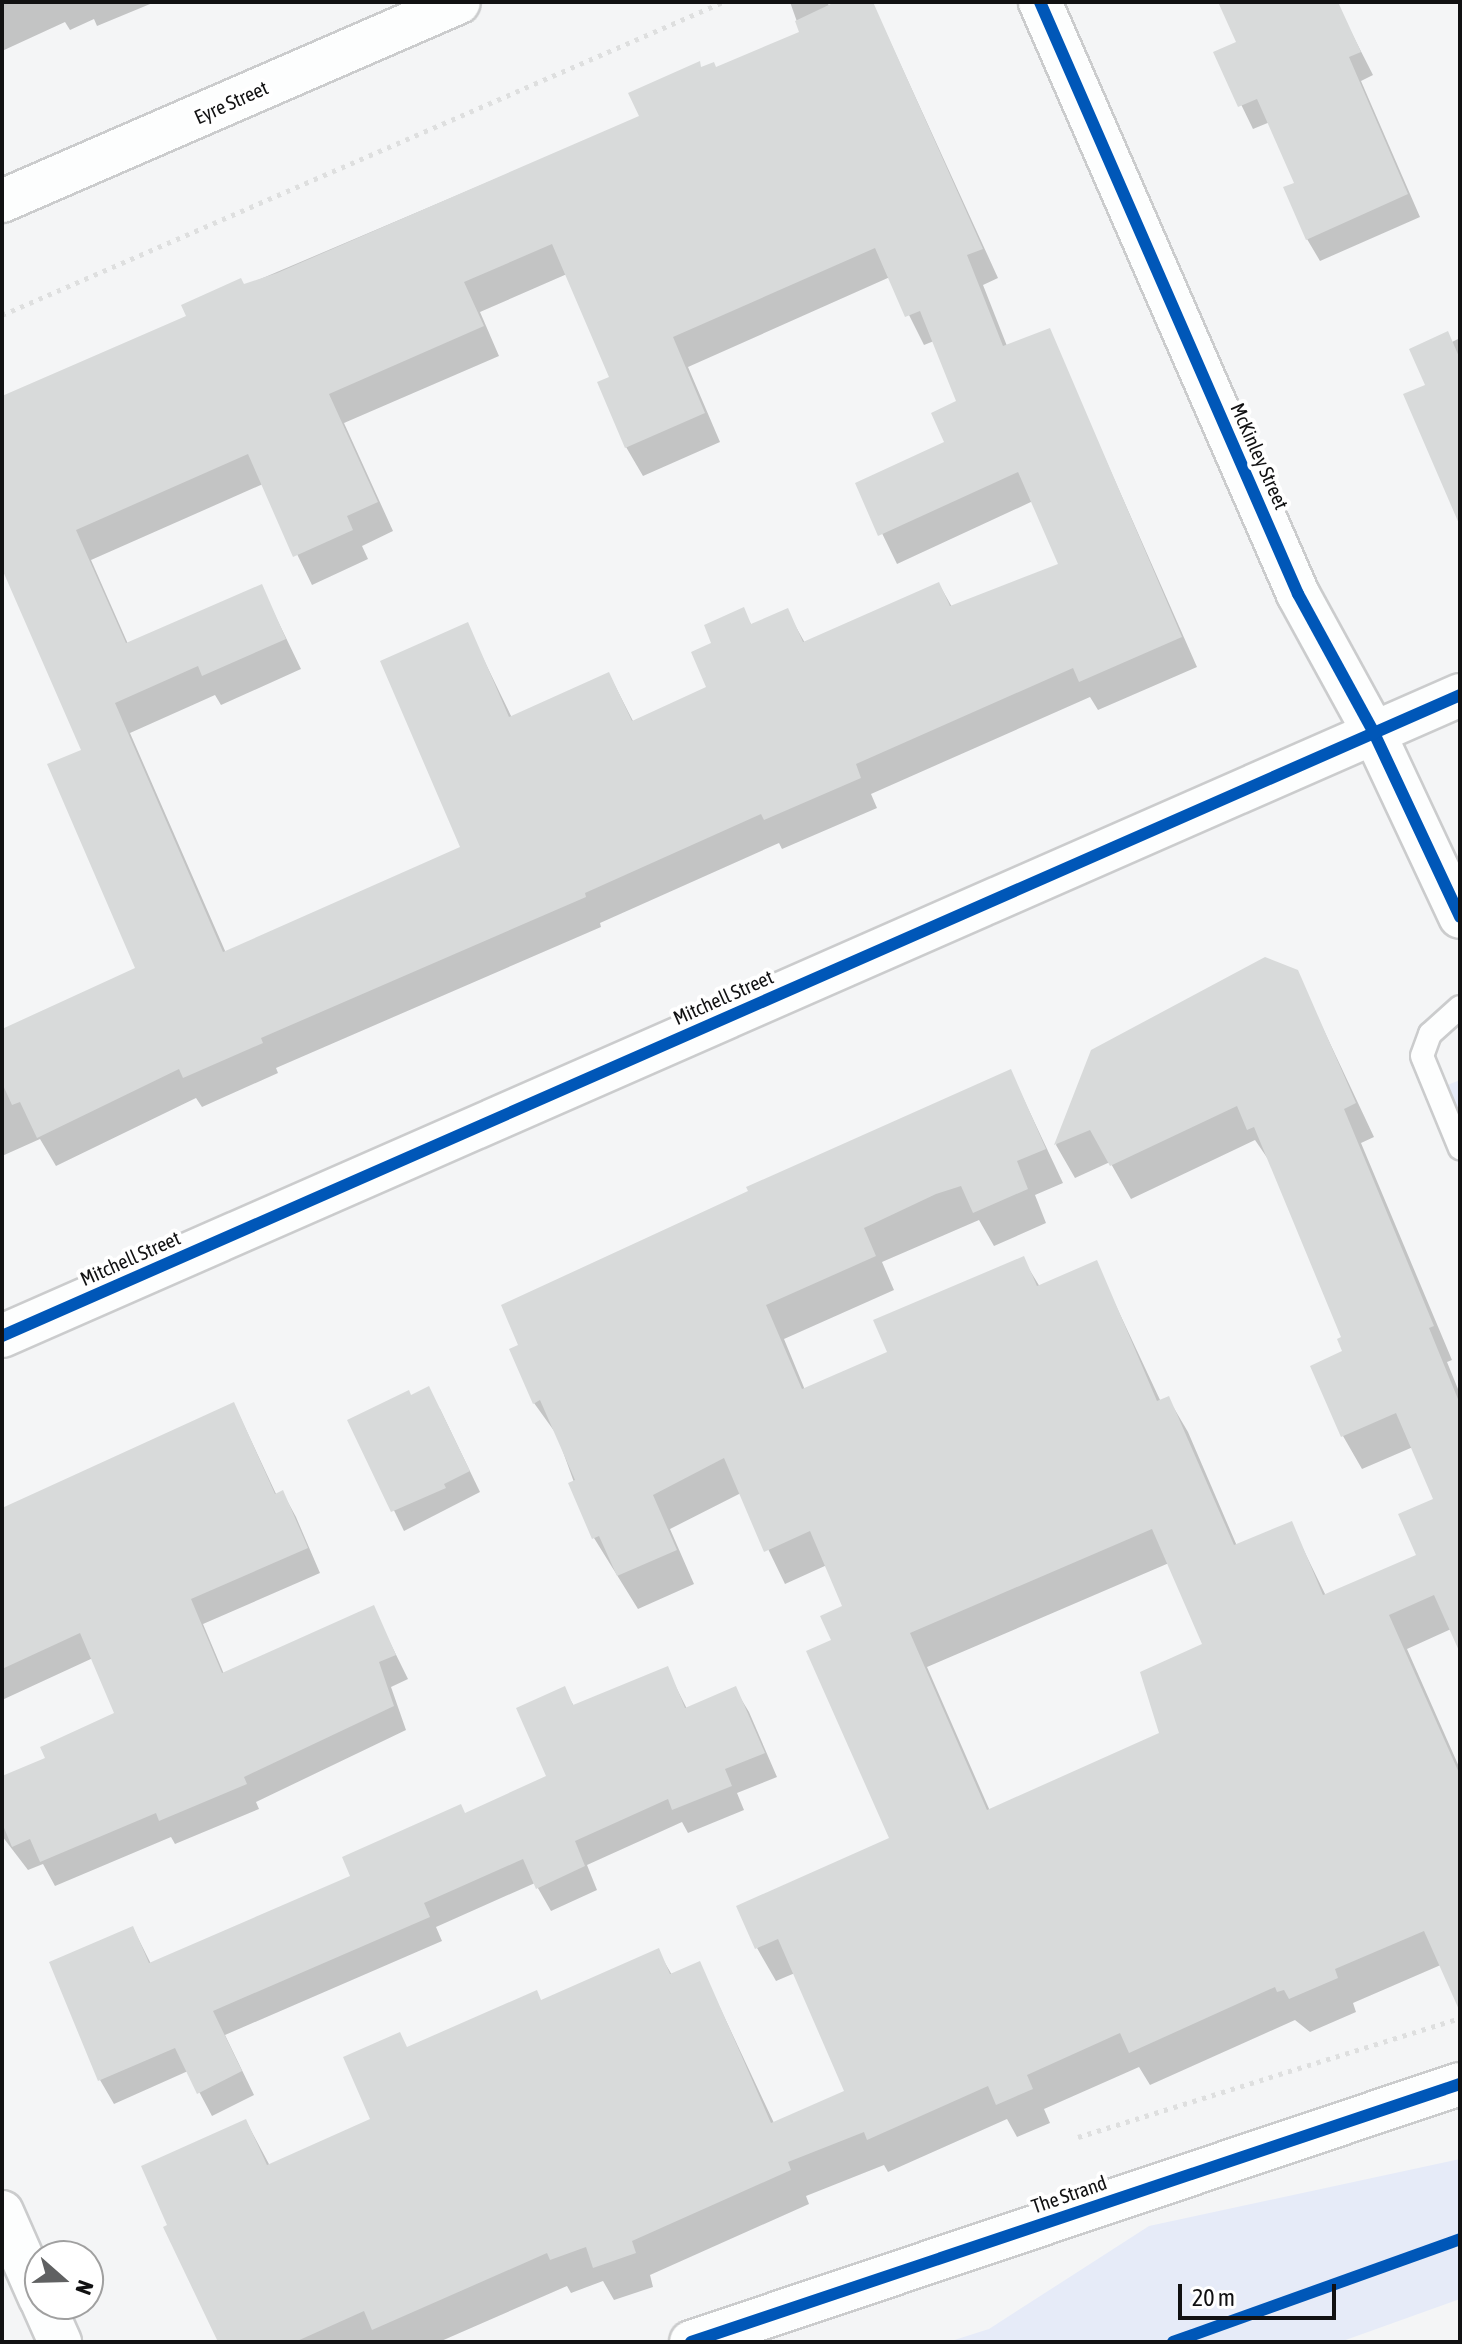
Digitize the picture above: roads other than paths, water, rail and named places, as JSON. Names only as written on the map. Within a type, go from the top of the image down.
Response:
[{"type":"street","name":"Eyre Street","points":[[2,201],[459,2]]},
{"type":"street","name":"McKinley Street","points":[[1040,2],[1298,594],[1374,733],[1460,917]]},
{"type":"street","name":"Mitchell Street","points":[[2,1336],[1460,695]]},
{"type":"street","name":"The Strand","points":[[691,2342],[1460,2084]]},
{"type":"street","points":[[2,2212],[24,2262]]},
{"type":"street","points":[[50,2320],[60,2342]]},
{"type":"lane","points":[[1460,1007],[1430,1034],[1422,1056],[1460,1148]]}]
